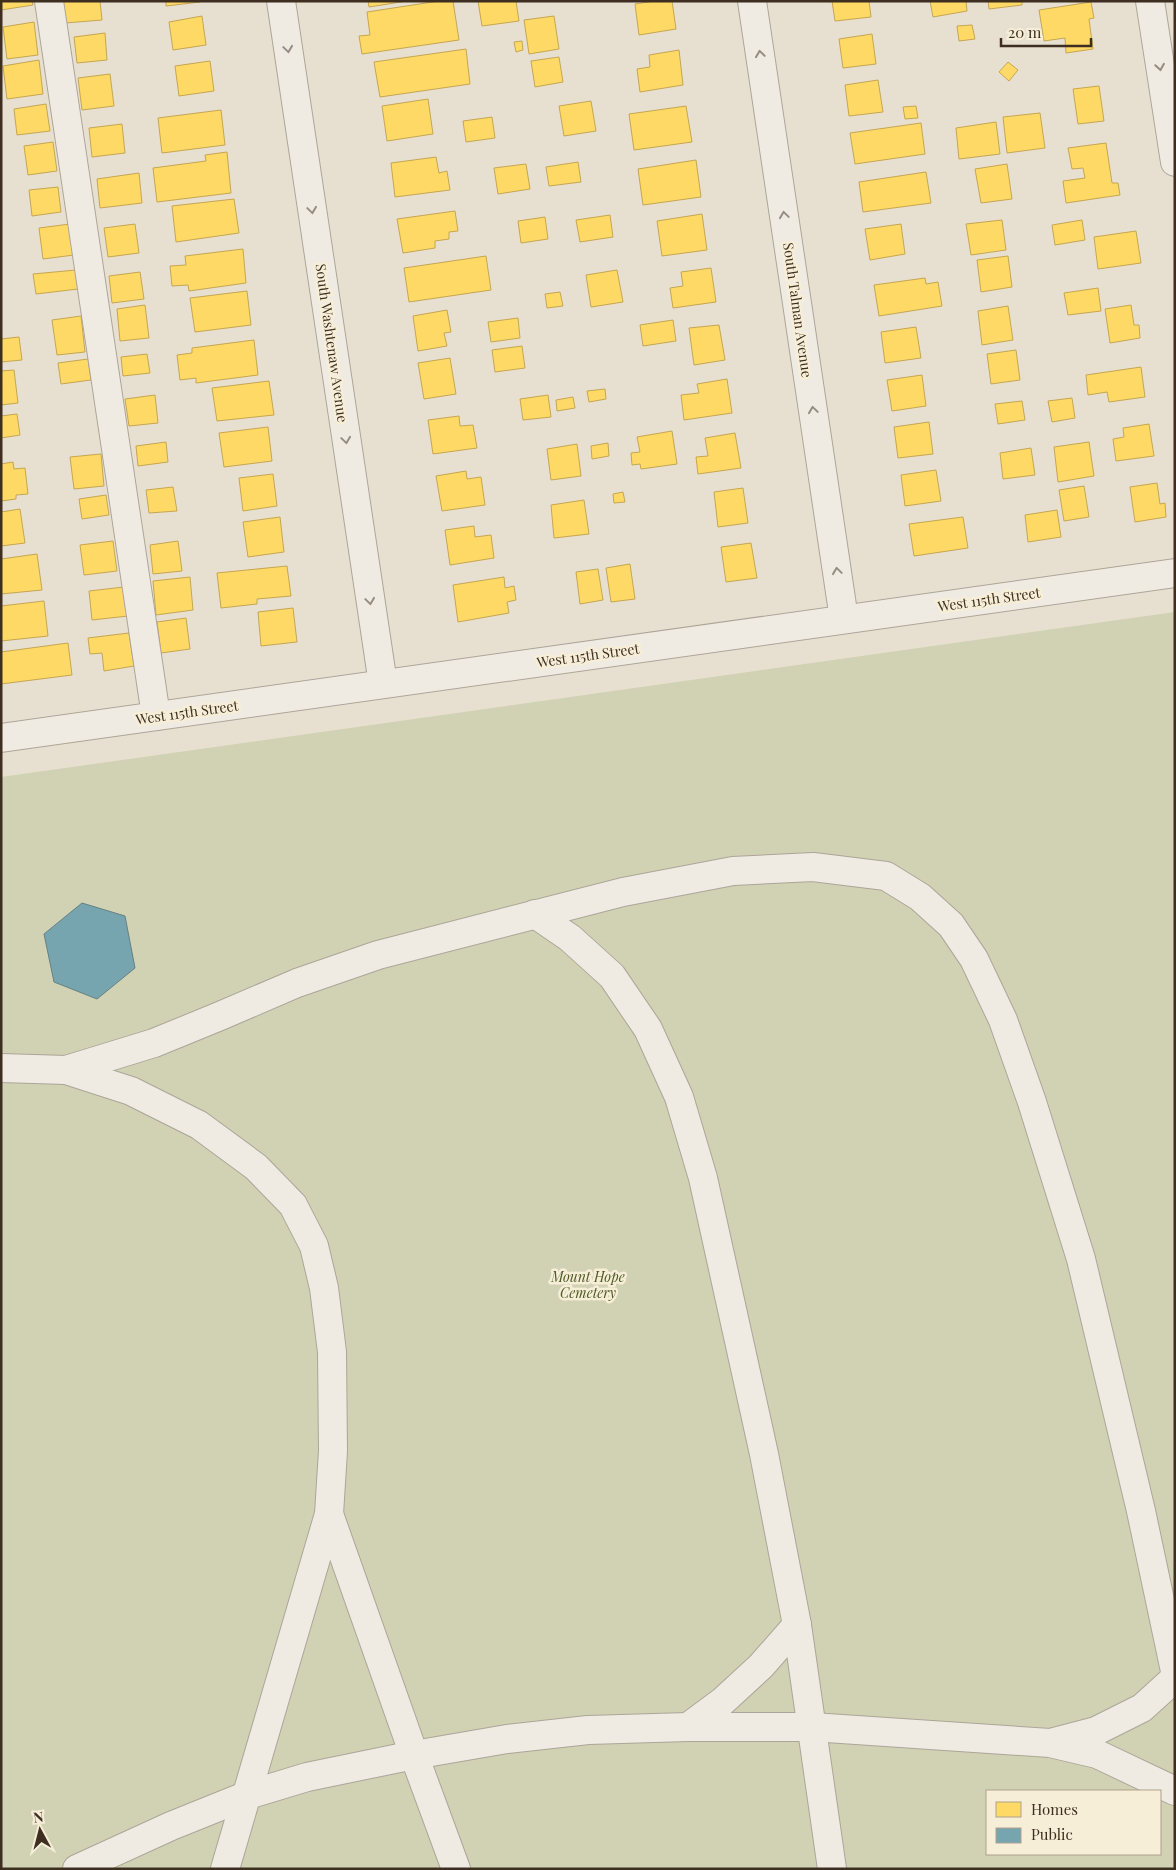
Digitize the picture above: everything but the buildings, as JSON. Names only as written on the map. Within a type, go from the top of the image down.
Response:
[{"type":"street","points":[[50,1],[156,716]]},
{"type":"street","name":"South Washtenaw Avenue","points":[[281,1],[382,684]]},
{"type":"street","name":"South Talman Avenue","points":[[752,1],[844,619]]},
{"type":"street","points":[[1150,1],[1175,162]]},
{"type":"street","name":"West 115th Street","points":[[1,738],[1175,573]]},
{"type":"street","points":[[66,1070],[154,1043],[297,983],[378,955],[623,892],[733,872],[813,867],[886,876],[920,897],[951,925],[974,959],[1003,1020],[1032,1102],[1081,1259],[1175,1671]]},
{"type":"street","points":[[535,914],[570,938],[612,976],[648,1029],[679,1097],[703,1178],[764,1454],[798,1625],[832,1869]]},
{"type":"street","points":[[1,1068],[66,1070],[131,1091],[199,1125],[256,1167],[292,1205],[314,1246],[324,1288],[332,1352],[333,1451],[329,1514],[225,1869]]},
{"type":"street","points":[[329,1514],[456,1869]]},
{"type":"street","points":[[688,1726],[723,1701],[761,1666],[798,1625]]},
{"type":"street","points":[[1050,1743],[1096,1730],[1142,1708],[1175,1678]]},
{"type":"street","points":[[78,1869],[171,1826],[248,1795],[307,1777],[414,1755],[507,1739],[588,1730],[688,1726],[812,1728],[1050,1743],[1097,1754],[1175,1791]]},
{"type":"green space","name":"Mount Hope Cemetery","points":[[1175,612],[1175,1869],[1,1869],[1,777]]}]
